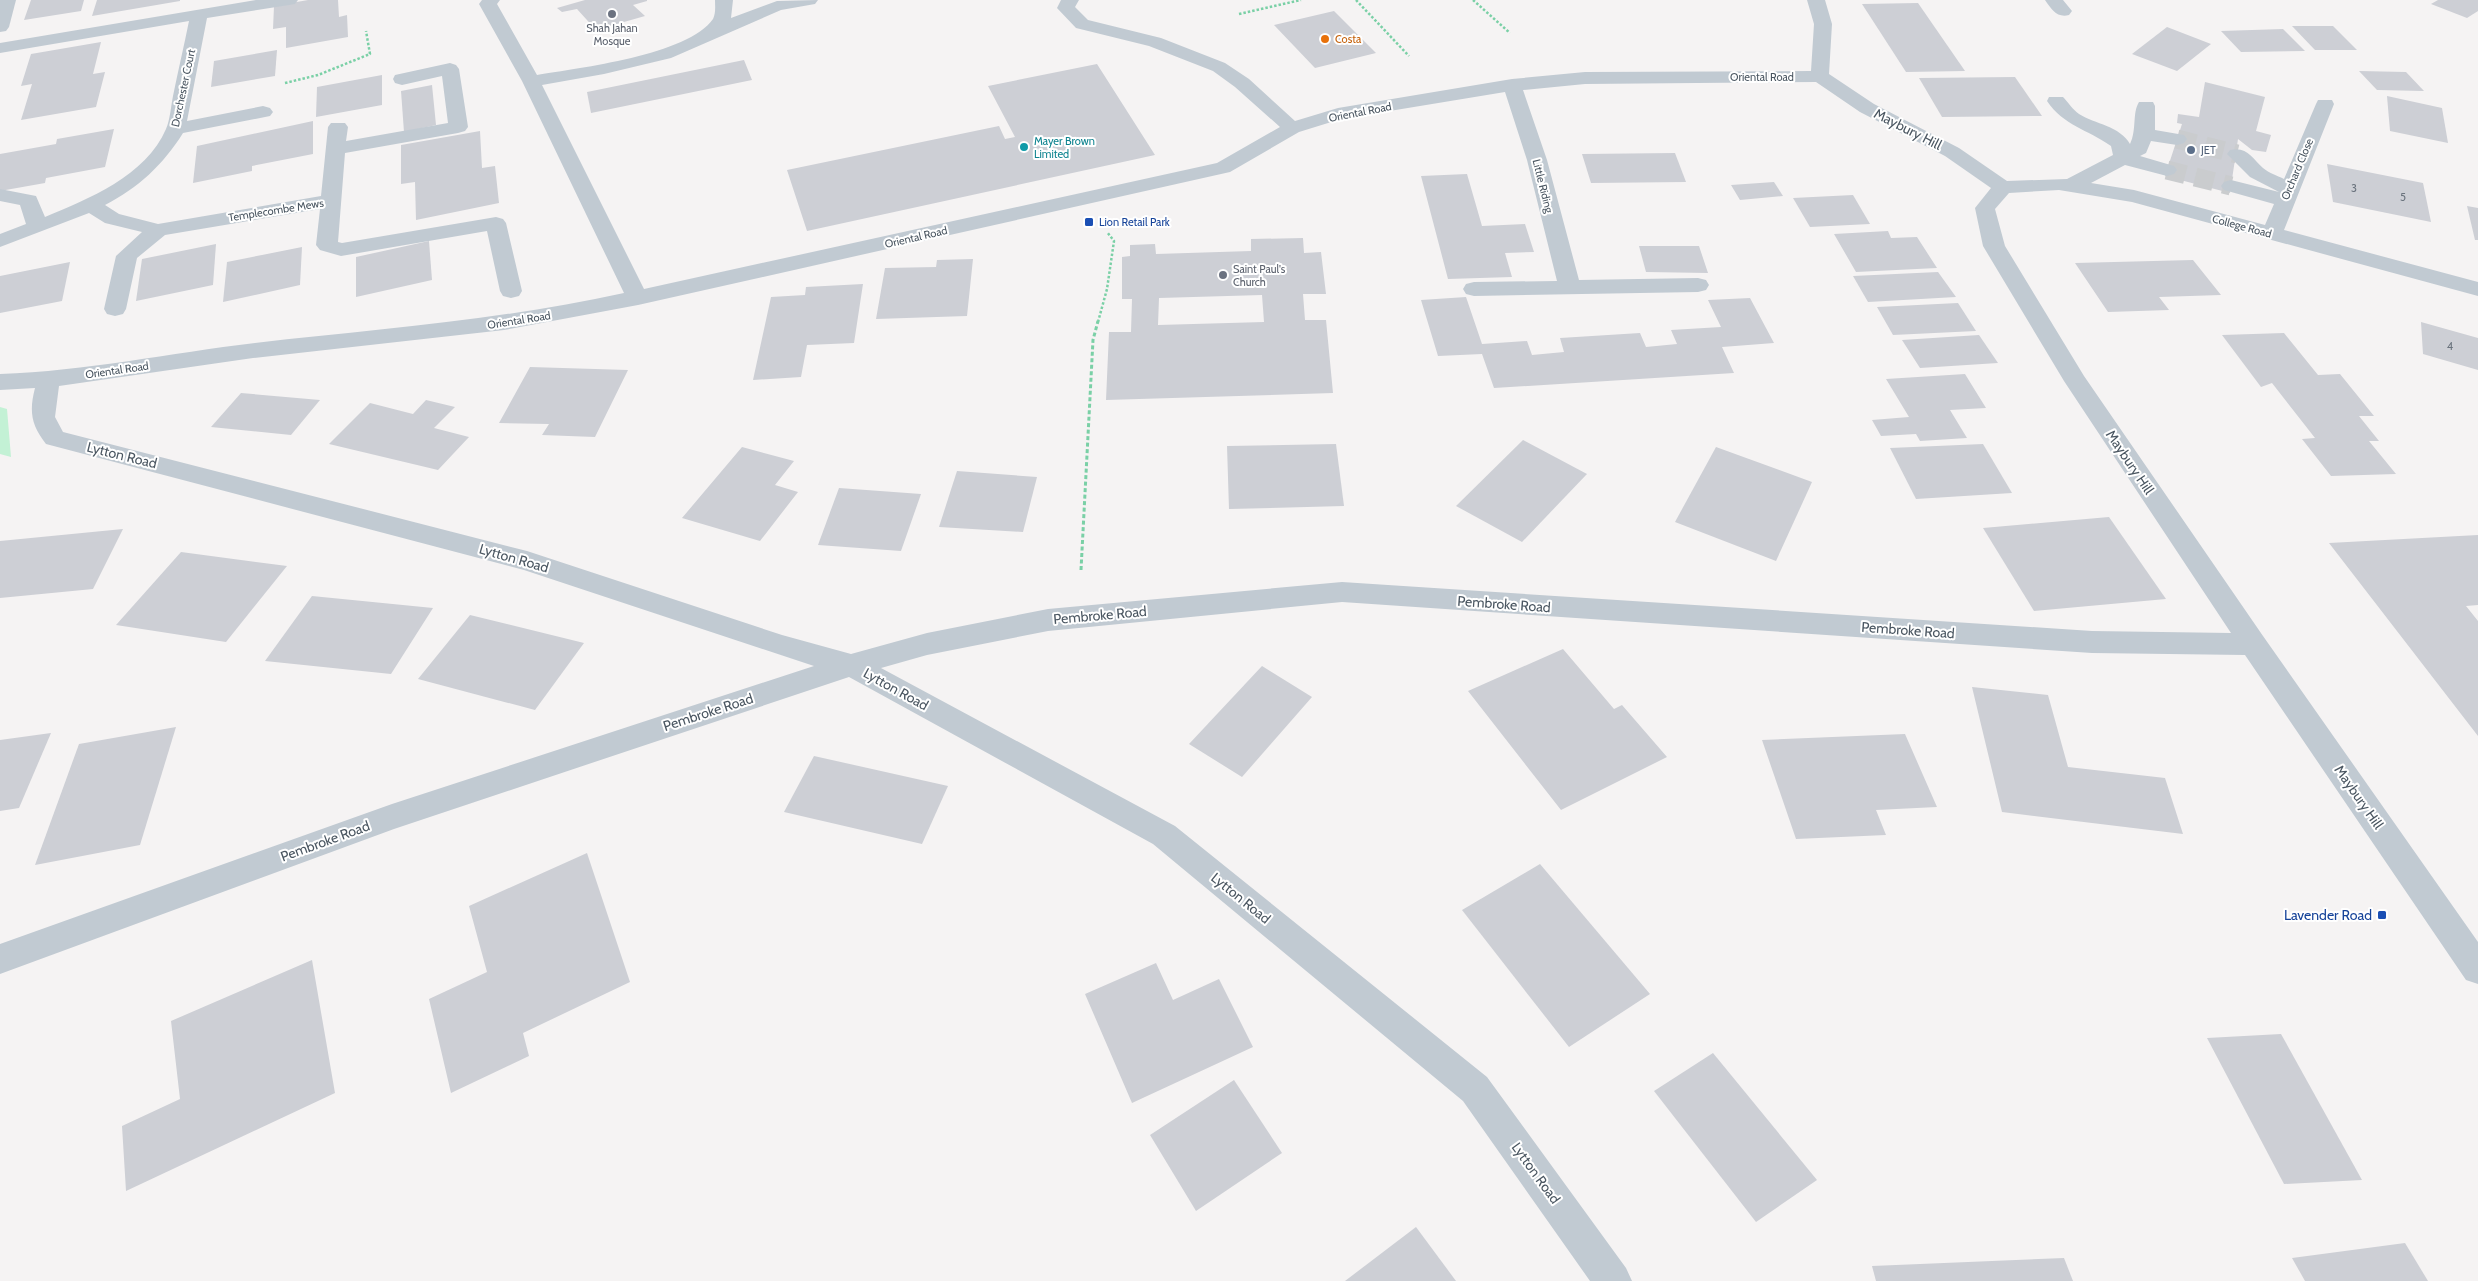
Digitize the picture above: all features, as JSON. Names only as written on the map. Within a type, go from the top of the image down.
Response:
[{"type":"street","points":[[0,27],[7,0]]},
{"type":"street","points":[[0,48],[289,0]]},
{"type":"street","points":[[491,0],[488,4],[532,81],[638,298]]},
{"type":"street","points":[[710,33],[722,20],[724,0]]},
{"type":"street","points":[[532,81],[623,66],[667,53],[777,6],[809,0]]},
{"type":"street","points":[[1070,0],[1066,8],[1082,24],[1155,42],[1219,67],[1242,83],[1292,128]]},
{"type":"street","points":[[1816,0],[1822,24],[1820,76]]},
{"type":"street","name":"Dorchester Court","points":[[0,241],[90,205],[119,187],[158,157],[176,129],[199,14]]},
{"type":"street","points":[[337,149],[458,128],[450,69],[402,79]]},
{"type":"street","name":"Oriental Road","points":[[0,382],[49,380],[253,351],[504,323],[638,298],[1223,168],[1292,128],[1338,114],[1512,85],[1585,78],[1820,76]]},
{"type":"street","name":"Maybury Hill","points":[[1820,76],[1867,108],[1952,152],[2003,187],[1985,208],[1994,246],[2076,382],[2253,644],[2478,969]]},
{"type":"street","name":"Little Riding","points":[[1512,85],[1537,161],[1570,289]]},
{"type":"street","points":[[2056,101],[2072,118],[2102,131],[2120,143],[2172,154],[2135,147],[2070,186]]},
{"type":"street","name":"Orchard Close","points":[[2272,234],[2325,104]]},
{"type":"street","points":[[2135,147],[2146,106]]},
{"type":"street","points":[[176,129],[263,112]]},
{"type":"street","points":[[331,201],[338,127]]},
{"type":"street","points":[[2246,160],[2257,174],[2287,194],[2234,169],[2246,160]]},
{"type":"street","name":"College Road","points":[[2003,187],[2059,184],[2134,196],[2478,289]]},
{"type":"street","points":[[0,196],[29,200],[37,226]]},
{"type":"street","name":"Templecombe Mews","points":[[90,205],[112,219],[158,230],[331,201],[327,245],[341,250],[496,222],[511,291]]},
{"type":"street","points":[[115,309],[127,256],[158,230]]},
{"type":"street","points":[[1474,289],[1570,289],[1698,285]]},
{"type":"street","name":"Lytton Road","points":[[49,380],[41,415],[44,427],[55,438],[527,561],[782,646],[851,665],[1164,835],[1476,1089],[1613,1281]]},
{"type":"street","name":"Pembroke Road","points":[[0,959],[392,816],[851,665],[926,644],[1048,620],[1342,592],[2092,642],[2253,644]]},
{"type":"path","points":[[1239,14],[1301,0]]},
{"type":"path","points":[[1356,0],[1409,56]]},
{"type":"path","points":[[1473,0],[1510,33]]},
{"type":"path","points":[[1081,570],[1093,340],[1107,289],[1114,241],[1102,226]]},
{"type":"green space","points":[[0,407],[7,409],[11,457],[0,454]]},
{"type":"building","points":[[31,0],[84,0],[81,11],[24,20]]},
{"type":"building","points":[[97,0],[180,0],[180,1],[92,16]]},
{"type":"building","points":[[308,0],[338,0],[339,17],[347,15],[348,37],[286,48],[286,27],[273,29],[274,6]]},
{"type":"building","name":"Shah Jahan Mosque","points":[[585,0],[647,0],[633,5],[645,16],[596,30],[577,9],[562,12],[557,8]]},
{"type":"building","points":[[2438,0],[2478,0],[2478,11],[2467,18],[2431,4]]},
{"type":"building","points":[[1918,3],[1965,71],[1906,72],[1862,4]]},
{"type":"building","name":"Costa","points":[[1334,11],[1376,53],[1315,68],[1274,25]]},
{"type":"building","points":[[2292,26],[2333,26],[2357,50],[2315,50]]},
{"type":"building","points":[[2167,27],[2211,44],[2177,71],[2132,54]]},
{"type":"building","points":[[2283,29],[2305,51],[2241,52],[2221,31]]},
{"type":"building","points":[[101,42],[93,74],[105,72],[96,107],[21,120],[32,84],[21,86],[31,54]]},
{"type":"building","points":[[277,50],[275,76],[211,87],[214,61]]},
{"type":"building","points":[[744,60],[752,80],[591,113],[587,92]]},
{"type":"building","name":"Mayer Brown Limited","points":[[1097,64],[1155,155],[807,231],[787,170],[999,126],[1005,139],[1015,137],[988,86]]},
{"type":"building","points":[[2359,71],[2406,72],[2424,91],[2377,90]]},
{"type":"building","points":[[382,75],[382,105],[316,117],[317,87]]},
{"type":"building","points":[[2015,77],[2042,116],[1942,117],[1919,78]]},
{"type":"building","points":[[2205,82],[2265,97],[2256,131],[2271,135],[2266,152],[2252,150],[2238,139],[2230,193],[2165,176],[2182,124],[2177,123],[2178,114],[2199,117]]},
{"type":"building","points":[[432,85],[436,125],[404,132],[401,91]]},
{"type":"building","points":[[2387,96],[2442,108],[2448,143],[2390,131]]},
{"type":"building","points":[[313,121],[313,154],[252,166],[252,171],[193,183],[197,146]]},
{"type":"building","points":[[114,129],[105,167],[46,178],[45,183],[0,191],[0,154],[56,144],[57,139]]},
{"type":"building","points":[[480,131],[482,168],[495,166],[499,203],[416,220],[415,182],[401,184],[401,145]]},
{"type":"building","points":[[1675,153],[1686,182],[1591,183],[1582,154]]},
{"type":"building","points":[[2327,164],[2423,183],[2431,222],[2333,202]]},
{"type":"building","points":[[1467,174],[1482,226],[1525,224],[1534,252],[1505,253],[1512,277],[1448,279],[1421,176]]},
{"type":"building","points":[[1774,182],[1783,196],[1740,200],[1731,185]]},
{"type":"building","points":[[1853,195],[1870,224],[1810,227],[1793,198]]},
{"type":"building","points":[[2467,206],[2478,208],[2478,240],[2475,240]]},
{"type":"building","points":[[1888,231],[1891,238],[1917,237],[1937,268],[1856,272],[1834,234]]},
{"type":"building","points":[[1303,238],[1304,253],[1321,252],[1326,294],[1303,294],[1305,320],[1326,320],[1333,393],[1106,400],[1109,332],[1131,332],[1132,299],[1122,299],[1122,257],[1130,256],[1130,245],[1155,244],[1156,254],[1251,251],[1251,239]],"holes":[[[1262,295],[1264,322],[1158,325],[1159,298]]]},
{"type":"building","points":[[429,241],[432,280],[356,297],[356,257]]},
{"type":"building","points":[[216,244],[213,285],[136,301],[142,259]]},
{"type":"building","points":[[1639,246],[1699,246],[1708,273],[1646,272]]},
{"type":"building","points":[[302,247],[300,285],[223,302],[227,262]]},
{"type":"building","points":[[973,259],[967,316],[876,319],[885,268],[936,267],[937,260]]},
{"type":"building","points":[[2193,260],[2221,295],[2159,297],[2169,310],[2108,312],[2075,263]]},
{"type":"building","points":[[70,262],[62,301],[0,313],[0,276]]},
{"type":"building","points":[[1938,272],[1956,297],[1868,302],[1853,276]]},
{"type":"building","points":[[863,284],[854,343],[807,345],[801,377],[753,380],[771,297],[805,295],[806,287]]},
{"type":"building","points":[[1466,297],[1482,344],[1527,341],[1532,355],[1564,352],[1560,338],[1640,333],[1646,347],[1677,344],[1671,330],[1721,327],[1708,300],[1750,298],[1774,343],[1722,347],[1734,373],[1494,388],[1482,354],[1438,356],[1421,300]]},
{"type":"building","points":[[1958,303],[1976,331],[1893,335],[1877,307]]},
{"type":"building","points":[[2421,322],[2478,338],[2478,370],[2423,354]]},
{"type":"building","points":[[2284,333],[2318,375],[2340,374],[2374,416],[2359,416],[2379,441],[2369,441],[2396,474],[2331,476],[2302,439],[2315,438],[2272,383],[2261,387],[2222,335]]},
{"type":"building","points":[[1979,335],[1998,363],[1920,368],[1902,340]]},
{"type":"building","points":[[530,367],[628,370],[595,437],[542,435],[549,424],[499,423]]},
{"type":"building","points":[[1965,374],[1986,408],[1950,410],[1967,438],[1920,441],[1916,434],[1881,436],[1872,420],[1909,417],[1886,379]]},
{"type":"building","points":[[241,393],[320,400],[291,435],[211,427]]},
{"type":"building","points":[[426,400],[455,407],[434,428],[469,437],[438,470],[329,444],[370,403],[413,414]]},
{"type":"building","points":[[1523,440],[1587,474],[1522,542],[1456,506]]},
{"type":"building","points":[[1336,444],[1344,506],[1229,509],[1227,446]]},
{"type":"building","points":[[1983,444],[2012,493],[1916,499],[1890,448]]},
{"type":"building","points":[[742,447],[794,461],[775,485],[798,492],[760,541],[682,518]]},
{"type":"building","points":[[1716,447],[1812,482],[1776,561],[1675,522]]},
{"type":"building","points":[[957,471],[1037,477],[1023,532],[939,527]]},
{"type":"building","points":[[839,488],[921,494],[901,551],[818,545]]},
{"type":"building","points":[[2109,517],[2166,599],[2034,611],[1983,528]]},
{"type":"building","points":[[123,529],[93,589],[0,598],[0,541]]},
{"type":"building","points":[[2478,535],[2478,605],[2466,606],[2478,621],[2478,736],[2329,543]]},
{"type":"building","points":[[181,552],[287,566],[226,642],[116,625]]},
{"type":"building","points":[[312,596],[433,608],[391,674],[265,661]]},
{"type":"building","points":[[470,615],[584,643],[535,710],[418,679]]},
{"type":"building","points":[[1563,649],[1614,709],[1622,705],[1667,757],[1561,810],[1468,691]]},
{"type":"building","points":[[1262,666],[1312,697],[1242,777],[1189,744]]},
{"type":"building","points":[[1972,687],[2048,695],[2068,767],[2165,778],[2183,834],[2002,812]]},
{"type":"building","points":[[176,727],[140,845],[35,865],[79,744]]},
{"type":"building","points":[[51,733],[19,808],[0,811],[0,740]]},
{"type":"building","points":[[1905,734],[1937,807],[1876,810],[1886,835],[1796,839],[1762,740]]},
{"type":"building","points":[[814,756],[948,786],[922,844],[784,812]]},
{"type":"building","points":[[587,853],[630,982],[523,1033],[529,1056],[451,1093],[429,999],[487,972],[469,906]]},
{"type":"building","points":[[1540,864],[1650,994],[1569,1047],[1462,910]]},
{"type":"building","points":[[312,960],[335,1093],[126,1191],[122,1126],[180,1099],[171,1021]]},
{"type":"building","points":[[1156,963],[1173,1000],[1219,979],[1253,1047],[1132,1103],[1085,994]]},
{"type":"building","points":[[2281,1034],[2362,1180],[2284,1184],[2207,1038]]},
{"type":"building","points":[[1713,1053],[1817,1180],[1756,1222],[1654,1091]]},
{"type":"building","points":[[1234,1080],[1282,1153],[1196,1211],[1150,1135]]},
{"type":"building","points":[[1416,1227],[1456,1281],[1345,1281]]},
{"type":"building","points":[[2405,1243],[2428,1281],[2305,1281],[2292,1258]]},
{"type":"building","points":[[2064,1258],[2073,1281],[1876,1281],[1872,1266]]},
{"type":"tunnel","points":[[2177,139],[2237,154]]},
{"type":"tunnel","points":[[2167,170],[2231,186]]},
{"type":"place","name":"Shah Jahan Mosque","points":[[612,14]]},
{"type":"place","name":"Costa","points":[[1325,39]]},
{"type":"place","name":"Mayer Brown Limited","points":[[1024,147]]},
{"type":"place","name":"JET","points":[[2191,150]]},
{"type":"place","name":"Lion Retail Park","points":[[1089,222]]},
{"type":"place","name":"Saint Paul's Church","points":[[1223,275]]},
{"type":"place","name":"Lavender Road","points":[[2382,915]]}]
